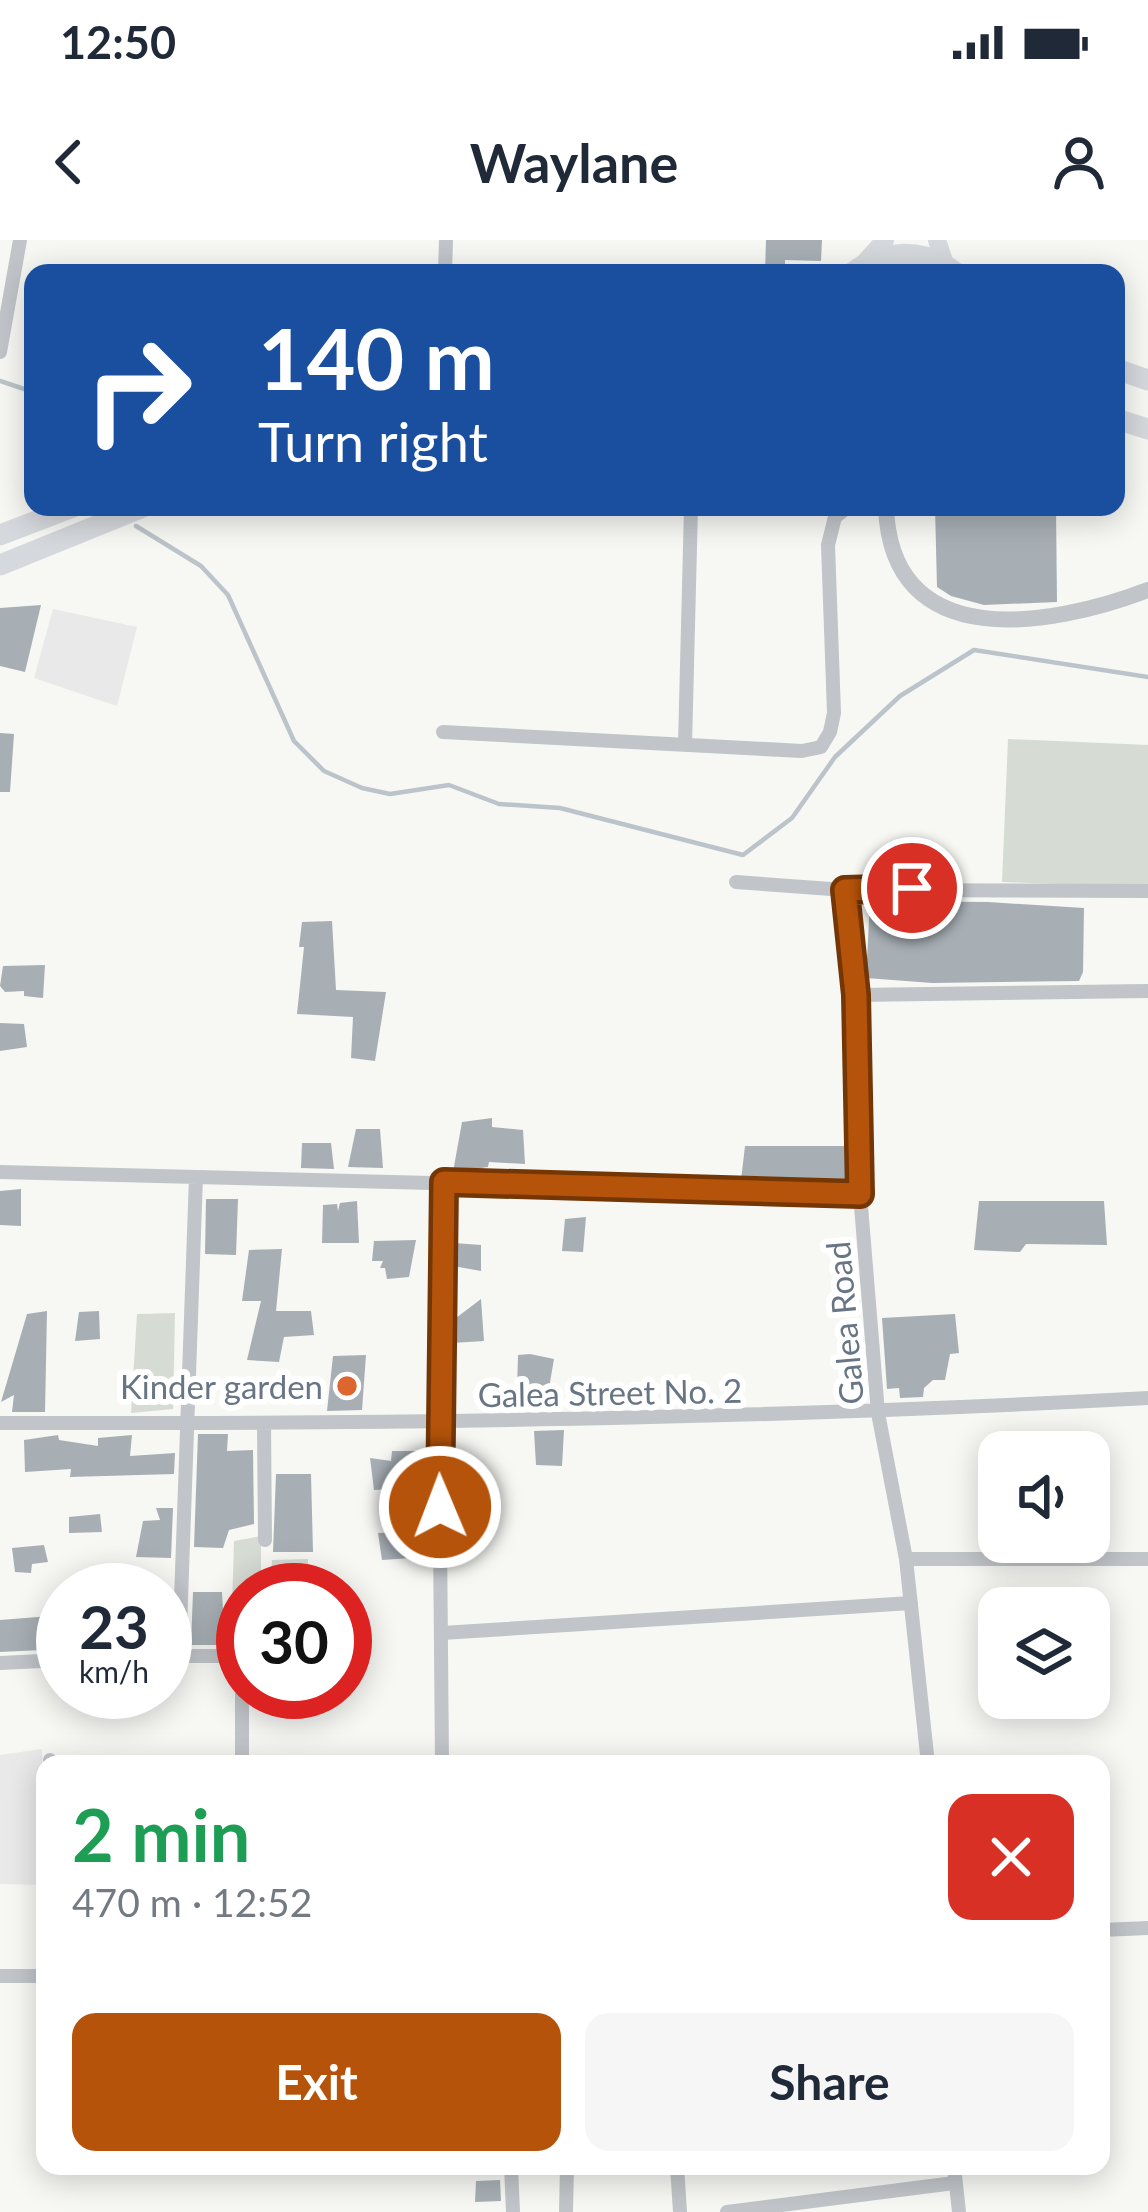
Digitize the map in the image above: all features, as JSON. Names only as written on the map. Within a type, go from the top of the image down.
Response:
[{"type":"highway","points":[[867,264],[891,254],[919,254],[940,264]]},
{"type":"highway","points":[[0,536],[50,516]]},
{"type":"highway","points":[[0,565],[121,516]]},
{"type":"main road","points":[[862,264],[885,240]]},
{"type":"street","points":[[0,352],[20,240]]},
{"type":"street","points":[[14,281],[24,283]]},
{"type":"street","points":[[685,745],[691,516]]},
{"type":"street","points":[[443,732],[802,751],[821,747],[834,713],[828,545],[836,516]]},
{"type":"street","points":[[887,516],[894,560],[928,600],[949,612],[1013,617],[1085,611],[1148,590]]},
{"type":"street","points":[[736,882],[845,890],[1148,891]]},
{"type":"street","name":"Galea Road","points":[[845,890],[856,995],[860,1194],[878,1413],[907,1558],[927,1755]]},
{"type":"street","points":[[856,995],[1148,991]]},
{"type":"street","points":[[0,1172],[860,1194]]},
{"type":"street","points":[[179,1563],[189,1424],[196,1177]]},
{"type":"street","points":[[442,1755],[439,1423],[444,1182]]},
{"type":"street","name":"Galea Street No. 2","points":[[0,1423],[439,1423],[878,1413],[1148,1398]]},
{"type":"street","points":[[264,1424],[265,1540]]},
{"type":"street","points":[[907,1558],[1148,1559]]},
{"type":"street","points":[[442,1634],[911,1603]]},
{"type":"street","points":[[192,1656],[242,1656],[242,1755]]},
{"type":"street","points":[[0,1663],[36,1661]]},
{"type":"street","points":[[1110,1930],[1148,1928]]},
{"type":"street","points":[[0,1976],[36,1976]]},
{"type":"street","points":[[512,2175],[513,2212]]},
{"type":"street","points":[[566,2212],[567,2175]]},
{"type":"street","points":[[678,2175],[680,2212]]},
{"type":"street","points":[[954,2175],[959,2212]]},
{"type":"street","points":[[727,2212],[954,2183]]},
{"type":"shaded area","points":[[53,609],[137,627],[117,706],[34,678]]},
{"type":"shaded area","points":[[1008,739],[1148,745],[1148,887],[1002,882]]},
{"type":"shaded area","points":[[175,1313],[173,1409],[131,1413],[137,1314]]},
{"type":"shaded area","points":[[261,1536],[261,1563],[233,1563],[234,1541]]},
{"type":"shaded area","points":[[308,1559],[308,1563],[272,1563]]},
{"type":"shaded area","points":[[42,1749],[42,1755],[36,1755],[36,1885],[0,1884],[0,1755]]},
{"type":"building","points":[[766,240],[822,240],[821,261],[765,264]]},
{"type":"building","points":[[935,516],[1056,516],[1057,602],[984,605],[937,587]]},
{"type":"building","points":[[41,605],[25,672],[0,666],[0,608]]},
{"type":"building","points":[[0,733],[14,734],[10,792],[0,792]]},
{"type":"building","points":[[870,901],[1084,908],[1083,972],[1079,981],[932,983],[866,978]]},
{"type":"building","points":[[332,921],[336,990],[386,992],[375,1061],[351,1058],[353,1017],[297,1014],[302,922]]},
{"type":"building","points":[[45,965],[43,998],[24,996],[24,991],[5,992],[0,986],[3,966]]},
{"type":"building","points":[[0,1023],[24,1024],[27,1047],[0,1051]]},
{"type":"building","points":[[492,1118],[492,1127],[523,1130],[525,1164],[489,1162],[488,1167],[453,1172],[462,1122]]},
{"type":"building","points":[[356,1129],[380,1129],[383,1168],[348,1167]]},
{"type":"building","points":[[302,1143],[331,1143],[334,1169],[301,1168]]},
{"type":"building","points":[[745,1146],[845,1146],[846,1182],[741,1180]]},
{"type":"building","points":[[21,1189],[21,1226],[0,1225],[0,1191]]},
{"type":"building","points":[[206,1199],[238,1199],[236,1255],[205,1254]]},
{"type":"building","points":[[357,1201],[359,1243],[322,1243],[323,1205],[337,1204],[338,1211],[340,1203]]},
{"type":"building","points":[[979,1201],[1104,1201],[1107,1245],[1026,1244],[1020,1252],[974,1250]]},
{"type":"building","points":[[586,1217],[583,1252],[562,1251],[565,1219]]},
{"type":"building","points":[[416,1240],[409,1277],[387,1279],[385,1268],[380,1268],[383,1261],[372,1261],[374,1241]]},
{"type":"building","points":[[454,1243],[481,1245],[481,1271],[453,1266]]},
{"type":"building","points":[[282,1249],[276,1311],[311,1311],[314,1335],[284,1337],[279,1362],[247,1360],[261,1301],[242,1301],[249,1250]]},
{"type":"building","points":[[481,1299],[484,1341],[452,1343],[452,1321]]},
{"type":"building","points":[[47,1311],[45,1412],[12,1412],[14,1395],[1,1402],[27,1314]]},
{"type":"building","points":[[99,1311],[100,1339],[75,1341],[79,1312]]},
{"type":"building","points":[[955,1314],[959,1353],[950,1354],[945,1380],[933,1380],[924,1388],[923,1397],[900,1398],[899,1388],[887,1389],[882,1318]]},
{"type":"building","name":"Kinder garden","points":[[366,1355],[362,1410],[327,1411],[333,1356]]},
{"type":"building","points":[[518,1355],[554,1359],[548,1394],[527,1396],[526,1390],[517,1389]]},
{"type":"building","points":[[564,1430],[562,1466],[536,1465],[534,1431]]},
{"type":"building","points":[[198,1434],[228,1434],[227,1451],[253,1450],[254,1524],[229,1530],[223,1548],[194,1547]]},
{"type":"building","points":[[58,1435],[59,1440],[98,1446],[98,1438],[132,1435],[130,1456],[175,1453],[174,1474],[70,1477],[71,1469],[25,1472],[24,1440]]},
{"type":"building","points":[[392,1451],[420,1451],[420,1487],[374,1490],[370,1458],[391,1461]]},
{"type":"building","points":[[276,1474],[311,1474],[313,1552],[273,1552]]},
{"type":"building","points":[[156,1508],[173,1508],[171,1558],[136,1557],[143,1521],[160,1520]]},
{"type":"building","points":[[100,1514],[102,1532],[69,1533],[69,1517]]},
{"type":"building","points":[[408,1532],[411,1558],[382,1560],[378,1533]]},
{"type":"building","points":[[44,1545],[48,1562],[32,1564],[31,1573],[15,1572],[12,1548]]},
{"type":"building","points":[[193,1592],[216,1592],[216,1645],[192,1645]]},
{"type":"building","points":[[36,1617],[36,1650],[0,1652],[0,1620]]},
{"type":"building","points":[[500,2180],[501,2201],[475,2202],[476,2181]]},
{"type":"waterway","points":[[0,381],[24,389]]},
{"type":"waterway","points":[[136,526],[201,566],[228,595],[294,741],[324,771],[390,794],[449,785],[499,804],[560,808],[743,855],[792,818],[835,757],[900,696],[974,650],[1148,677]]},
{"type":"place","name":"Kinder garden","points":[[347,1386]]},
{"type":"route","points":[[440,1507],[444,1182],[860,1194],[856,995],[845,890],[912,888]]}]
